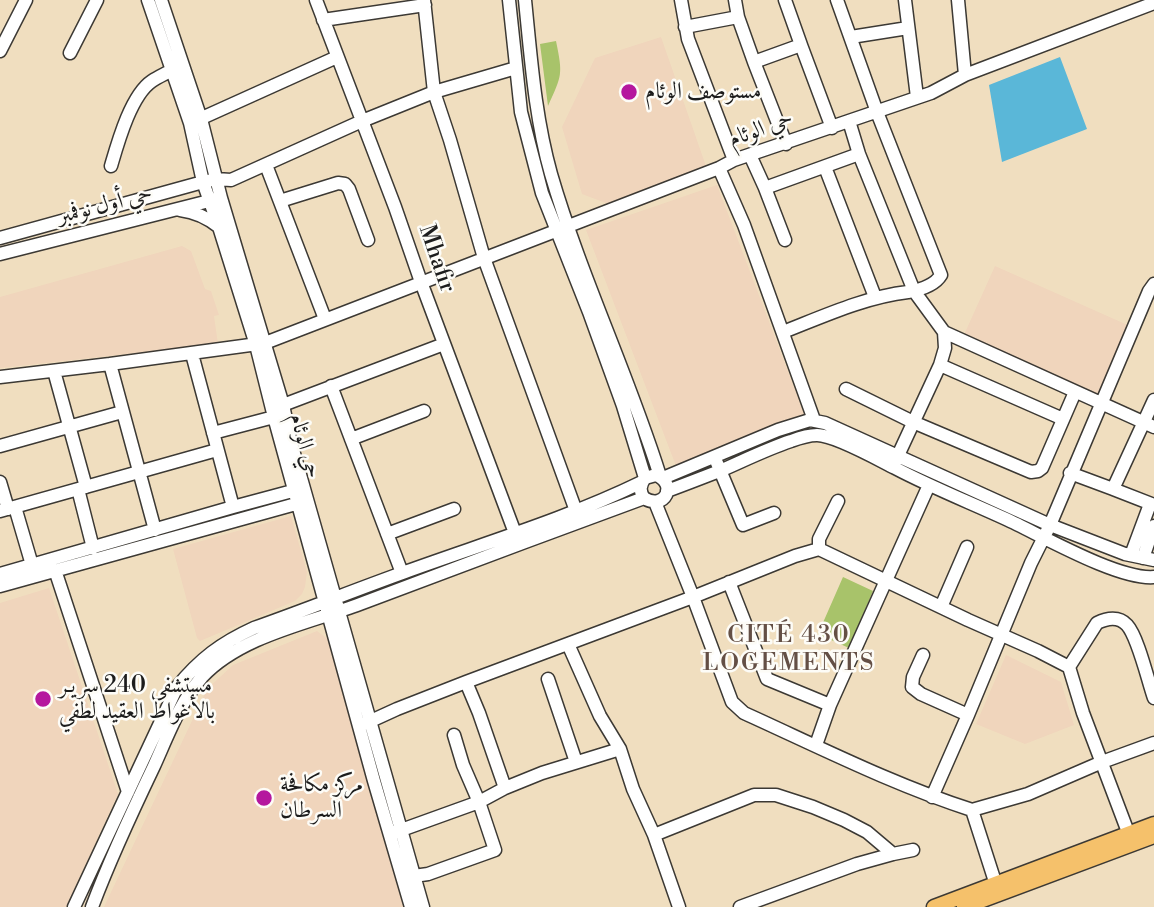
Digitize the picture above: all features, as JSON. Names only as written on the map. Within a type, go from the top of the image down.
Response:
[{"type":"main road","points":[[934,907],[998,889],[1130,838],[1154,824]]},
{"type":"main road","points":[[1130,838],[1154,836]]},
{"type":"main road","points":[[964,907],[998,889]]},
{"type":"street","points":[[0,51],[26,0]]},
{"type":"street","points":[[69,52],[97,0]]},
{"type":"street","name":"حي الوئام","points":[[148,0],[172,70],[196,121]]},
{"type":"street","name":"حي الوئام","points":[[162,0],[210,180],[260,344],[274,417],[301,495],[408,877],[422,907]]},
{"type":"street","name":"Mhafir","points":[[316,0],[515,533]]},
{"type":"street","points":[[74,907],[177,687],[212,651],[254,628],[332,607],[650,500],[663,499],[663,482],[637,409],[562,228],[542,193],[521,112],[509,0]]},
{"type":"street","points":[[525,0],[539,122],[562,228],[623,406],[643,480],[640,491],[650,500],[693,597],[732,702],[744,713],[932,797],[972,810],[1028,794],[1154,743]]},
{"type":"street","points":[[681,0],[685,27],[734,160]]},
{"type":"street","points":[[734,0],[754,62],[786,144]]},
{"type":"street","points":[[785,0],[832,128]]},
{"type":"street","points":[[783,332],[875,297],[914,291],[934,283],[940,275],[837,0]]},
{"type":"street","points":[[905,0],[917,97]]},
{"type":"street","points":[[958,0],[965,75]]},
{"type":"street","points":[[323,20],[425,2],[433,92],[484,258],[576,511]]},
{"type":"street","name":"حي الوئام","points":[[260,344],[734,160],[944,87],[965,75],[1154,3]]},
{"type":"street","points":[[685,27],[738,17]]},
{"type":"street","points":[[851,37],[908,28]]},
{"type":"street","points":[[754,62],[801,46]]},
{"type":"street","points":[[196,121],[337,57]]},
{"type":"street","points":[[216,200],[231,180],[362,121],[433,92],[516,68]]},
{"type":"street","points":[[111,166],[122,130],[142,90],[172,70]]},
{"type":"street","points":[[849,121],[859,154],[914,291],[944,332],[1151,427]]},
{"type":"street","points":[[765,188],[859,154]]},
{"type":"street","points":[[750,155],[785,240]]},
{"type":"street","points":[[266,165],[325,319]]},
{"type":"street","points":[[824,167],[875,297]]},
{"type":"street","points":[[719,168],[744,225],[814,420]]},
{"type":"street","name":"حي أول نوفمبر","points":[[0,238],[210,180],[231,180]]},
{"type":"street","points":[[280,201],[338,183],[345,184],[368,240]]},
{"type":"street","name":"حي الوئام","points":[[216,200],[219,227],[283,405],[301,495]]},
{"type":"street","name":"حي أول نوفمبر","points":[[0,254],[216,200]]},
{"type":"street","points":[[176,209],[203,216],[219,227]]},
{"type":"street","points":[[932,797],[1100,403],[1154,284]]},
{"type":"street","points":[[896,461],[940,365],[944,332]]},
{"type":"street","points":[[0,377],[260,344]]},
{"type":"street","points":[[283,405],[444,344]]},
{"type":"street","points":[[192,354],[233,506]]},
{"type":"street","points":[[110,364],[155,530]]},
{"type":"street","points":[[940,365],[1063,419]]},
{"type":"street","points":[[54,371],[82,488],[93,548]]},
{"type":"street","points":[[331,386],[402,573]]},
{"type":"street","points":[[846,389],[913,422],[1031,472],[1042,468],[1075,392]]},
{"type":"street","points":[[1113,489],[1151,427],[1154,400]]},
{"type":"street","points":[[351,439],[425,411]]},
{"type":"street","points":[[0,446],[122,412]]},
{"type":"street","points":[[213,433],[274,417]]},
{"type":"street","points":[[663,482],[714,456],[778,430],[814,420],[825,422],[896,461],[929,485],[1075,553],[1130,575],[1153,578]]},
{"type":"street","points":[[92,907],[171,727],[189,694],[208,672],[239,650],[402,573],[576,511],[611,497],[651,475],[663,482],[720,471],[767,449],[804,436],[829,437],[943,477],[1050,525],[1143,558]]},
{"type":"street","points":[[8,509],[217,450]]},
{"type":"street","points":[[714,456],[743,525],[774,513]]},
{"type":"street","points":[[1070,473],[1152,505],[1143,558]]},
{"type":"street","points":[[0,482],[8,509],[32,565]]},
{"type":"street","points":[[816,745],[830,705],[929,485]]},
{"type":"street","points":[[0,574],[233,506],[301,495]]},
{"type":"street","points":[[0,586],[301,495]]},
{"type":"street","points":[[819,549],[819,539],[838,501]]},
{"type":"street","points":[[387,534],[454,509]]},
{"type":"street","points":[[1143,558],[1154,526]]},
{"type":"street","points":[[941,607],[967,547]]},
{"type":"street","points":[[365,724],[466,682],[794,556],[819,549],[1069,667],[1083,713],[1130,838]]},
{"type":"street","points":[[55,570],[128,792]]},
{"type":"street","points":[[729,582],[767,679],[830,705]]},
{"type":"street","points":[[1069,667],[1097,623],[1115,618],[1121,620],[1127,624],[1137,644],[1154,698]]},
{"type":"street","points":[[568,644],[600,716],[620,749],[679,907]]},
{"type":"street","points":[[923,655],[913,677],[912,687],[921,694],[968,715]]},
{"type":"street","points":[[548,679],[576,762]]},
{"type":"street","points":[[466,682],[505,788]]},
{"type":"street","points":[[408,877],[428,874],[495,850],[454,735]]},
{"type":"street","points":[[395,832],[479,802],[542,773],[620,749]]},
{"type":"street","points":[[654,835],[754,795],[776,795],[844,820],[867,832],[893,854]]},
{"type":"street","points":[[972,810],[998,889]]},
{"type":"street","points":[[740,907],[857,864],[913,850]]},
{"type":"street","name":"حي الوئام","points":[[408,877],[411,907]]},
{"type":"shaded area","name":"مستوصف الوئام","points":[[661,37],[707,169],[611,205],[582,194],[562,127],[595,58]]},
{"type":"shaded area","points":[[717,185],[805,416],[676,466],[586,230]]},
{"type":"shaded area","points":[[182,246],[191,251],[205,289],[211,291],[219,315],[214,316],[218,344],[0,368],[0,297]]},
{"type":"shaded area","points":[[995,266],[1132,327],[1101,398],[963,337]]},
{"type":"shaded area","points":[[291,516],[307,572],[302,594],[295,601],[200,641],[173,549]]},
{"type":"shaded area","name":"مستشفى 240 سريـر بالأغواط العقيد لطفي","points":[[49,588],[118,794],[66,907],[0,907],[0,603]]},
{"type":"shaded area","name":"مركز مكافحة السرطان","points":[[317,631],[329,640],[405,907],[104,907],[207,689],[233,665]]},
{"type":"shaded area","points":[[1006,655],[1061,682],[1074,725],[1025,744],[976,724]]},
{"type":"green space","points":[[556,41],[560,75],[548,106],[540,44]]},
{"type":"green space","points":[[843,577],[873,591],[849,648],[818,634]]},
{"type":"water","points":[[1060,57],[1087,129],[1002,162],[989,85]]},
{"type":"place","name":"مستوصف الوئام","points":[[629,92]]},
{"type":"place","name":"مستشفى 240 سريـر بالأغواط العقيد لطفي","points":[[43,699]]},
{"type":"place","name":"مركز مكافحة السرطان","points":[[264,798]]},
{"type":"district","name":"CITÉ 430 LOGEMENTS","points":[[789,650]]}]
